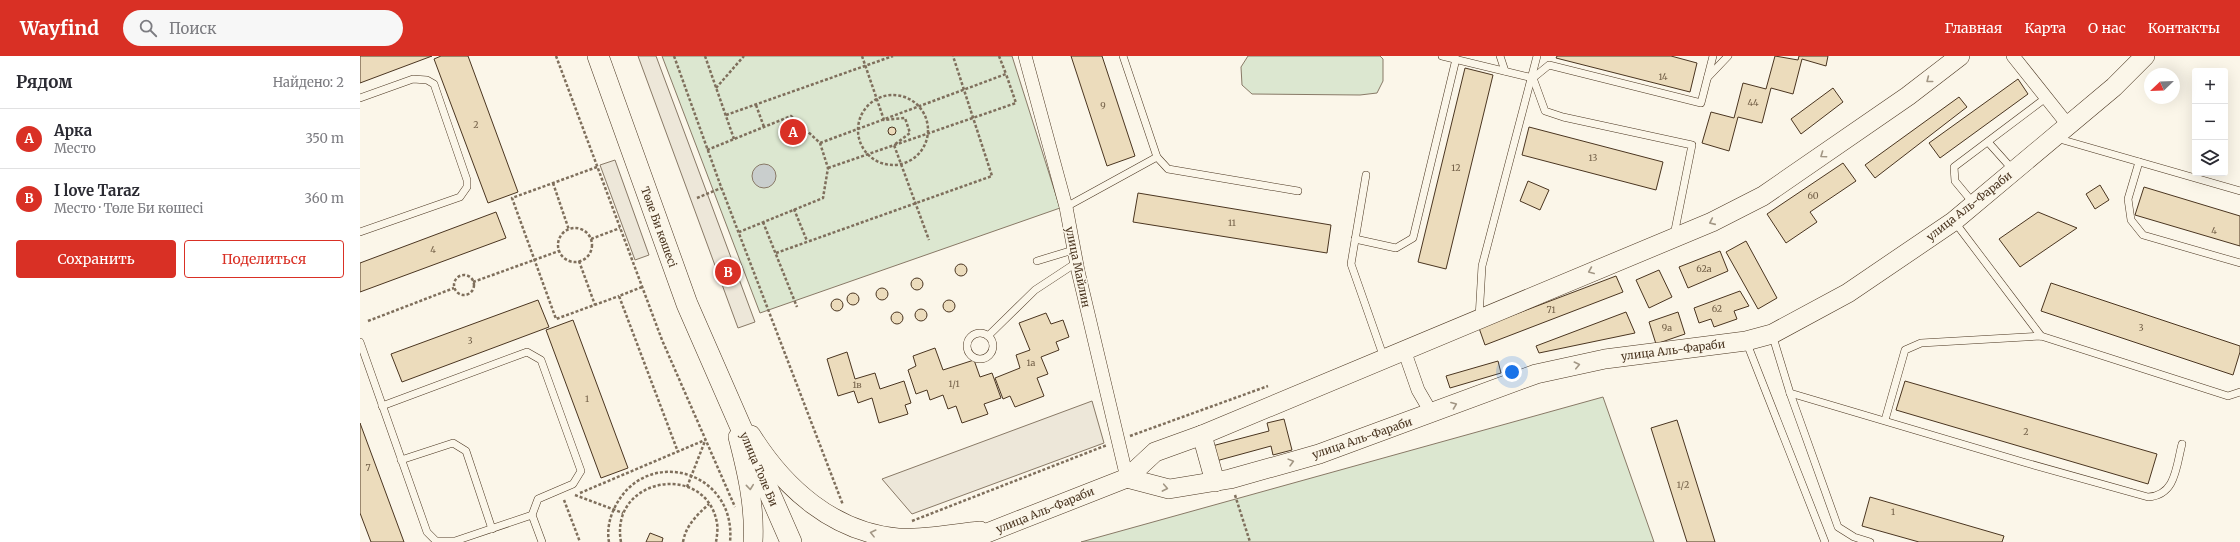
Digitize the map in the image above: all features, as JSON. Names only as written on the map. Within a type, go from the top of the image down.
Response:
[{"type":"main road","name":"Төле Би көшесі","points":[[598,56],[687,304],[727,395]]},
{"type":"main road","name":"улица Аль-Фараби","points":[[964,542],[1127,478],[1155,452],[1202,435],[1479,318],[1712,222],[1763,196],[1908,96],[1960,56]]},
{"type":"main road","name":"улица Аль-Фараби","points":[[1127,478],[1169,489],[1222,480],[1319,454],[1432,414],[1536,374],[1605,359],[1746,341],[1772,334],[1848,293],[1954,221],[2114,87],[2146,56]]},
{"type":"main road","points":[[727,395],[767,460],[793,488],[822,512],[852,528],[899,538],[995,530]]},
{"type":"main road","points":[[727,395],[749,478],[754,524],[753,542]]},
{"type":"main road","name":"улица Толе Би","points":[[727,395],[791,542]]},
{"type":"main road","points":[[1202,435],[1222,480]]},
{"type":"main road","points":[[974,542],[995,530]]},
{"type":"street","name":"улица Майлин","points":[[1025,56],[1066,207],[1075,256],[1127,478]]},
{"type":"street","points":[[2013,56],[2068,125]]},
{"type":"street","points":[[1404,350],[1418,390],[1432,414]]},
{"type":"lane","points":[[1123,56],[1157,157],[1168,169],[1298,191]]},
{"type":"lane","points":[[1442,56],[1533,78]]},
{"type":"lane","points":[[1500,56],[1505,71]]},
{"type":"lane","points":[[1479,318],[1482,266],[1533,78],[1537,56]]},
{"type":"lane","points":[[1533,78],[1549,66],[1700,103],[1713,56]]},
{"type":"lane","points":[[1707,79],[1728,56]]},
{"type":"lane","points":[[1355,239],[1396,248],[1413,238],[1456,60]]},
{"type":"lane","points":[[1533,78],[1545,111],[1563,117],[1692,145],[1674,237]]},
{"type":"lane","points":[[360,98],[413,79],[427,80],[434,84],[467,180],[467,187],[460,197],[360,232]]},
{"type":"lane","points":[[1974,204],[1955,181],[1954,167],[2047,97]]},
{"type":"lane","points":[[2054,138],[2240,191]]},
{"type":"lane","points":[[1988,142],[2014,171]]},
{"type":"lane","points":[[1066,207],[1157,157]]},
{"type":"lane","points":[[2139,162],[2128,199],[2131,220],[2143,235],[2240,263]]},
{"type":"lane","points":[[1366,176],[1351,264],[1384,358]]},
{"type":"lane","points":[[1954,221],[2041,336]]},
{"type":"lane","points":[[1037,261],[1075,256]]},
{"type":"lane","points":[[988,336],[1035,290],[1075,256]]},
{"type":"lane","points":[[1772,334],[1790,393],[1838,527],[1854,537],[1870,542]]},
{"type":"lane","points":[[1885,420],[1905,350],[1921,343],[2041,336],[2228,396],[2240,392]]},
{"type":"lane","points":[[1746,341],[1825,542]]},
{"type":"lane","points":[[360,342],[363,364],[382,406],[427,532],[436,541],[455,541],[532,515]]},
{"type":"lane","points":[[382,406],[527,352],[541,360],[581,471],[573,484],[538,499],[532,515],[542,542]]},
{"type":"lane","points":[[1790,393],[2023,462],[2148,497],[2159,496],[2171,486],[2182,444]]},
{"type":"lane","points":[[401,460],[453,443],[466,451],[492,529]]},
{"type":"path","points":[[556,56],[662,340],[737,513]]},
{"type":"path","points":[[674,56],[721,188],[852,528]]},
{"type":"path","points":[[705,56],[734,139]]},
{"type":"path","points":[[716,89],[744,56]]},
{"type":"path","points":[[862,56],[884,120]]},
{"type":"path","points":[[726,116],[893,56]]},
{"type":"path","points":[[776,253],[992,176],[953,56]]},
{"type":"path","points":[[828,168],[1016,103],[999,56]]},
{"type":"path","points":[[820,143],[1006,74]]},
{"type":"path","points":[[888,95],[899,95],[910,99],[919,106],[927,119],[928,134],[926,144],[920,154],[902,165],[889,166],[877,162],[867,155],[861,144],[857,129],[863,111],[877,98],[888,95]]},
{"type":"path","points":[[756,105],[764,127]]},
{"type":"path","points":[[707,150],[791,116],[820,143],[828,168],[823,198],[739,232]]},
{"type":"path","points":[[884,120],[905,118],[910,133],[894,145]]},
{"type":"path","points":[[894,145],[928,240]]},
{"type":"path","points":[[597,167],[512,198],[533,260],[556,319],[642,287]]},
{"type":"path","points":[[552,183],[569,230]]},
{"type":"path","points":[[697,198],[721,188]]},
{"type":"path","points":[[794,209],[807,241]]},
{"type":"path","points":[[763,222],[796,307]]},
{"type":"path","points":[[574,228],[584,231],[591,239],[591,250],[585,259],[576,262],[565,259],[559,251],[558,240],[564,232],[574,228]]},
{"type":"path","points":[[591,239],[620,228]]},
{"type":"path","points":[[473,282],[559,251]]},
{"type":"path","points":[[579,261],[595,305]]},
{"type":"path","points":[[459,275],[466,275],[474,285],[471,292],[465,295],[458,293],[454,288],[454,280],[459,275]]},
{"type":"path","points":[[368,321],[454,288]]},
{"type":"path","points":[[619,296],[678,452]]},
{"type":"path","points":[[911,521],[1118,440],[1268,386]]},
{"type":"path","points":[[580,542],[564,500],[706,440]]},
{"type":"path","points":[[687,487],[706,440]]},
{"type":"path","points":[[609,542],[610,517],[619,498],[634,482],[654,473],[675,471],[692,476],[714,489],[726,507],[732,528],[730,542]]},
{"type":"path","points":[[1222,480],[1250,542]]},
{"type":"path","points":[[621,542],[619,531],[623,514],[637,494],[654,485],[675,483],[694,490],[709,504],[717,523],[716,542]]},
{"type":"path","points":[[575,495],[614,509],[623,514]]},
{"type":"path","points":[[683,542],[685,533],[695,516],[709,504]]},
{"type":"green space","points":[[662,56],[1012,56],[1060,208],[760,313]]},
{"type":"green space","points":[[1248,56],[1380,56],[1383,59],[1383,81],[1377,93],[1360,95],[1252,94],[1242,85],[1241,67]]},
{"type":"green space","points":[[1603,397],[1654,542],[1081,542]]},
{"type":"shaded area","points":[[638,56],[656,56],[755,322],[738,328]]},
{"type":"shaded area","points":[[615,160],[649,255],[635,260],[600,165]]},
{"type":"shaded area","points":[[759,164],[769,164],[776,171],[776,181],[769,188],[759,188],[752,181],[752,171]]},
{"type":"shaded area","points":[[1092,401],[1104,443],[912,514],[882,479]]},
{"type":"building","points":[[360,56],[432,56],[360,83]]},
{"type":"building","points":[[441,56],[468,56],[518,192],[488,203],[434,59]]},
{"type":"building","points":[[1071,56],[1102,56],[1135,156],[1107,166]]},
{"type":"building","points":[[1557,56],[1671,56],[1697,63],[1690,92],[1556,58]]},
{"type":"building","points":[[1775,56],[1798,60],[1799,56],[1828,56],[1826,66],[1802,59],[1793,94],[1771,88],[1762,123],[1738,117],[1729,151],[1702,143],[1711,112],[1734,118],[1743,83],[1766,89]]},
{"type":"building","points":[[1465,68],[1493,75],[1446,269],[1418,262]]},
{"type":"building","points":[[2018,79],[2028,94],[1940,158],[1929,143]]},
{"type":"building","points":[[1833,88],[1843,102],[1801,134],[1791,119]]},
{"type":"building","points":[[1959,97],[1967,107],[1875,178],[1865,165]]},
{"type":"building","points":[[890,127],[894,127],[896,131],[894,135],[890,135],[888,133],[888,129]]},
{"type":"building","points":[[1529,127],[1663,162],[1656,190],[1522,155]]},
{"type":"building","points":[[1843,163],[1856,181],[1810,212],[1817,222],[1786,243],[1767,214]]},
{"type":"building","points":[[1528,181],[1549,190],[1540,210],[1520,201]]},
{"type":"building","points":[[2100,185],[2109,200],[2095,209],[2086,194]]},
{"type":"building","points":[[2144,187],[2240,216],[2240,246],[2135,215]]},
{"type":"building","points":[[1138,193],[1331,225],[1327,253],[1133,222]]},
{"type":"building","points":[[496,212],[506,238],[360,292],[360,263]]},
{"type":"building","points":[[2038,212],[2077,228],[2020,267],[1999,239]]},
{"type":"building","points":[[1746,241],[1777,298],[1758,309],[1726,252]]},
{"type":"building","points":[[1720,251],[1728,271],[1688,288],[1679,267]]},
{"type":"building","points":[[959,264],[963,264],[967,270],[963,276],[959,276],[955,272],[955,268]]},
{"type":"building","points":[[1659,270],[1672,297],[1649,308],[1636,280]]},
{"type":"building","points":[[1616,276],[1623,292],[1485,345],[1479,328]]},
{"type":"building","points":[[915,278],[919,278],[923,284],[919,290],[915,290],[911,286],[911,282]]},
{"type":"building","points":[[2051,283],[2240,346],[2240,352],[2233,375],[2041,311]]},
{"type":"building","points":[[880,288],[884,288],[888,294],[884,300],[880,300],[876,296],[876,292]]},
{"type":"building","points":[[1740,291],[1749,306],[1734,311],[1737,319],[1714,327],[1711,319],[1699,323],[1694,308]]},
{"type":"building","points":[[851,293],[855,293],[859,299],[855,305],[851,305],[847,301],[847,297]]},
{"type":"building","points":[[835,299],[839,299],[843,305],[839,311],[835,311],[831,307],[831,303]]},
{"type":"building","points":[[538,300],[549,327],[402,382],[391,354]]},
{"type":"building","points":[[947,300],[951,300],[955,306],[951,312],[947,312],[943,308],[943,304]]},
{"type":"building","points":[[919,309],[923,309],[927,315],[923,321],[919,321],[915,317],[915,313]]},
{"type":"building","points":[[895,312],[899,312],[903,318],[899,324],[895,324],[891,320],[891,316]]},
{"type":"building","points":[[1626,312],[1635,333],[1539,353],[1536,346]]},
{"type":"building","points":[[1678,312],[1685,334],[1656,344],[1649,322]]},
{"type":"building","points":[[1046,313],[1051,324],[1063,320],[1069,337],[1056,342],[1059,350],[1041,357],[1048,374],[1037,378],[1044,396],[1015,407],[1010,396],[1003,399],[995,378],[1020,368],[1016,355],[1030,350],[1019,323]]},
{"type":"building","points":[[573,320],[628,468],[601,478],[546,330]]},
{"type":"building","points":[[935,348],[943,370],[974,360],[980,377],[992,373],[1001,398],[984,404],[988,414],[962,423],[956,406],[948,409],[943,395],[930,400],[927,390],[916,394],[908,370],[916,366],[913,356]]},
{"type":"building","points":[[847,352],[855,379],[875,373],[880,389],[904,381],[911,403],[905,405],[908,414],[879,423],[872,398],[858,403],[854,391],[838,396],[827,359]]},
{"type":"building","points":[[1498,361],[1501,373],[1450,388],[1446,376]]},
{"type":"building","points":[[1905,381],[2157,454],[2148,484],[1896,410]]},
{"type":"building","points":[[1284,419],[1292,450],[1273,455],[1271,446],[1216,461],[1212,446],[1269,431],[1267,423]]},
{"type":"building","points":[[1677,420],[1715,542],[1687,542],[1651,428]]},
{"type":"building","points":[[360,423],[404,542],[371,542],[360,513]]},
{"type":"building","points":[[1870,497],[2004,536],[2002,542],[1919,542],[1862,526]]},
{"type":"building","points":[[650,533],[663,538],[662,542],[646,542]]},
{"type":"place","name":"Арка","points":[[793,132]]},
{"type":"place","name":"I love Taraz","points":[[728,272]]}]
